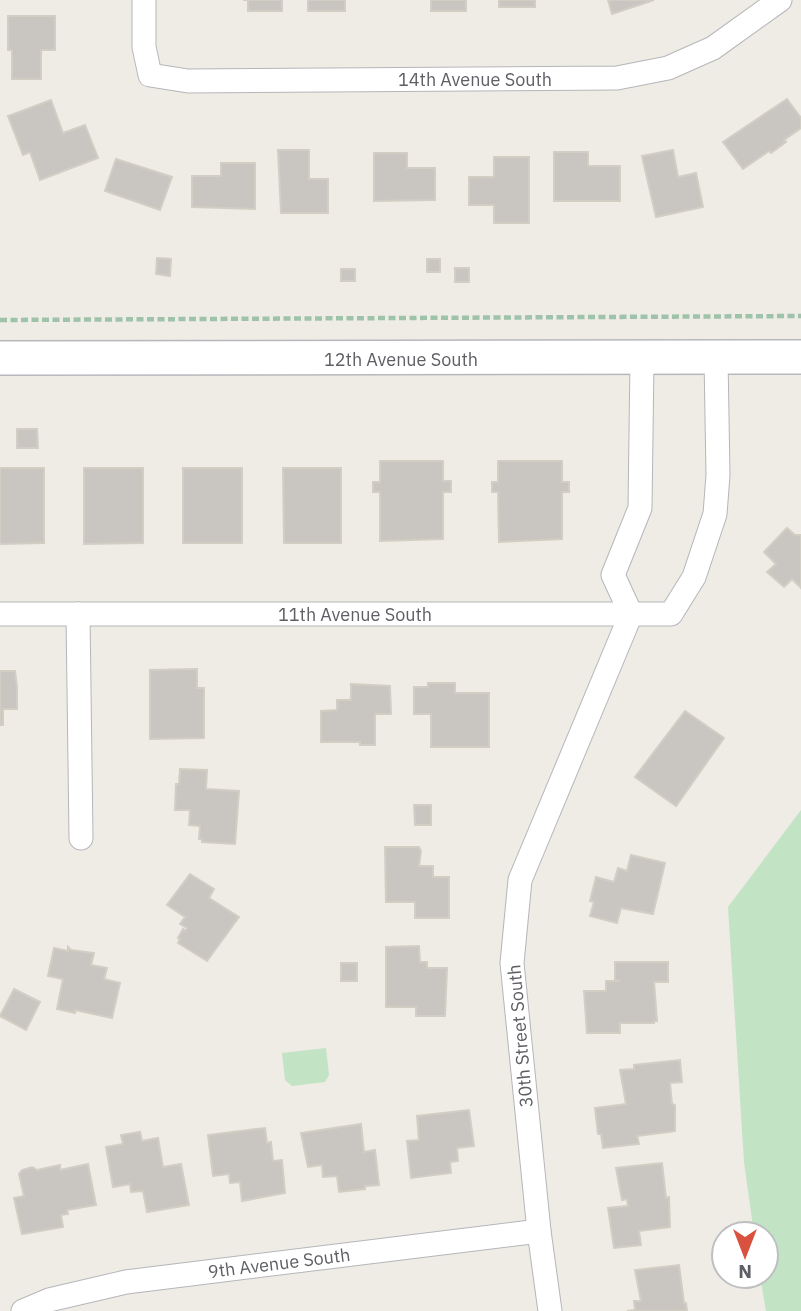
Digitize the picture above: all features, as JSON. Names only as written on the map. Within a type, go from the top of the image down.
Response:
[{"type":"street","name":"14th Avenue South","points":[[144,0],[144,47],[150,75],[188,81],[617,78],[668,68],[713,48],[780,0]]},
{"type":"street","name":"12th Avenue South","points":[[0,358],[801,358]]},
{"type":"street","points":[[642,359],[640,508],[613,575],[631,614],[671,614],[694,577],[715,514],[718,475],[716,358]]},
{"type":"street","name":"11th Avenue South","points":[[0,614],[631,614]]},
{"type":"street","points":[[78,614],[81,838]]},
{"type":"street","name":"30th Street South","points":[[550,1311],[539,1231],[512,963],[520,880],[631,614]]},
{"type":"street","name":"9th Avenue South","points":[[23,1311],[49,1300],[126,1282],[539,1231]]},
{"type":"path","points":[[0,320],[801,316]]},
{"type":"green space","points":[[801,810],[801,1311],[766,1311],[762,1290],[780,1290],[780,1220],[752,1220],[744,1162],[728,907]]},
{"type":"green space","points":[[326,1048],[329,1075],[325,1082],[292,1086],[285,1080],[282,1053]]},
{"type":"building","points":[[248,0],[282,0],[282,11],[248,11]]},
{"type":"building","points":[[308,0],[345,0],[345,11],[308,11]]},
{"type":"building","points":[[431,0],[466,0],[466,11],[431,11]]},
{"type":"building","points":[[499,0],[535,0],[535,7],[499,7]]},
{"type":"building","points":[[608,0],[654,0],[612,14]]},
{"type":"building","points":[[8,16],[55,16],[55,50],[41,50],[41,79],[12,79],[12,50],[8,50]]},
{"type":"building","points":[[787,99],[801,118],[801,128],[771,153],[769,151],[743,169],[723,142]]},
{"type":"building","points":[[51,100],[63,133],[85,125],[98,158],[40,180],[30,152],[23,155],[8,116]]},
{"type":"building","points":[[278,150],[309,150],[309,179],[328,179],[328,213],[281,213]]},
{"type":"building","points":[[673,150],[678,177],[696,173],[703,207],[656,217],[642,156]]},
{"type":"building","points":[[554,152],[588,152],[588,166],[620,166],[620,201],[554,201]]},
{"type":"building","points":[[374,153],[407,153],[407,168],[435,168],[435,200],[374,201]]},
{"type":"building","points":[[494,157],[529,157],[529,223],[494,223],[494,205],[469,205],[469,177],[494,177]]},
{"type":"building","points":[[116,159],[172,177],[160,210],[105,191]]},
{"type":"building","points":[[221,163],[255,163],[255,209],[192,207],[192,176],[221,176]]},
{"type":"building","points":[[157,258],[171,259],[170,276],[156,274]]},
{"type":"building","points":[[427,259],[440,259],[440,272],[427,272]]},
{"type":"building","points":[[455,268],[469,268],[469,282],[455,282]]},
{"type":"building","points":[[341,269],[355,269],[355,281],[341,281]]},
{"type":"building","points":[[17,429],[37,429],[38,448],[17,448]]},
{"type":"building","points":[[380,461],[443,461],[443,481],[451,481],[451,492],[443,492],[443,539],[380,541],[380,492],[373,492],[373,482],[380,482]]},
{"type":"building","points":[[498,461],[562,461],[562,482],[569,482],[569,492],[562,492],[562,539],[499,542],[498,492],[492,492],[492,482],[498,482]]},
{"type":"building","points":[[0,468],[44,468],[44,543],[0,544]]},
{"type":"building","points":[[84,468],[143,468],[143,543],[84,544]]},
{"type":"building","points":[[183,468],[242,468],[242,543],[183,543]]},
{"type":"building","points":[[283,468],[341,468],[341,543],[284,543]]},
{"type":"building","points":[[787,528],[795,535],[801,535],[801,588],[792,579],[784,587],[767,572],[776,564],[764,552]]},
{"type":"building","points":[[197,669],[197,688],[204,688],[204,738],[150,739],[150,670]]},
{"type":"building","points":[[0,671],[15,671],[17,687],[17,709],[3,709],[3,725],[0,725]]},
{"type":"building","points":[[428,683],[455,683],[455,693],[489,693],[489,747],[431,747],[431,714],[414,714],[414,687],[428,687]]},
{"type":"building","points":[[351,684],[390,686],[391,714],[375,714],[375,745],[360,745],[360,742],[321,742],[321,711],[337,710],[337,700],[351,700]]},
{"type":"building","points":[[685,711],[724,738],[676,806],[635,777]]},
{"type":"building","points":[[180,769],[207,770],[206,789],[239,791],[235,844],[202,842],[202,839],[199,839],[200,826],[189,825],[190,810],[175,810],[176,784],[179,784]]},
{"type":"building","points":[[414,805],[431,805],[431,825],[415,825]]},
{"type":"building","points":[[385,847],[419,847],[419,866],[433,866],[433,877],[449,877],[449,918],[415,918],[415,902],[386,902]]},
{"type":"building","points":[[631,855],[665,863],[653,914],[621,908],[617,923],[590,916],[594,902],[590,901],[596,877],[614,882],[618,868],[627,871]]},
{"type":"building","points":[[190,874],[214,889],[209,898],[239,917],[207,961],[178,943],[183,929],[185,931],[187,928],[180,924],[185,917],[167,905]]},
{"type":"building","points":[[419,946],[420,962],[427,962],[427,968],[447,968],[445,1016],[416,1016],[416,1007],[386,1007],[386,947]]},
{"type":"building","points":[[68,947],[71,950],[94,953],[91,965],[107,968],[104,979],[120,983],[112,1018],[57,1009],[63,979],[48,976],[54,948],[68,951]]},
{"type":"building","points":[[615,962],[668,962],[668,982],[654,982],[657,1021],[620,1023],[620,1033],[587,1033],[584,991],[606,991],[606,981],[620,981],[615,980]]},
{"type":"building","points":[[341,963],[357,963],[357,981],[341,981]]},
{"type":"building","points":[[14,989],[40,1002],[26,1030],[0,1016]]},
{"type":"building","points":[[680,1060],[682,1082],[670,1083],[672,1104],[675,1105],[675,1131],[637,1136],[639,1144],[603,1148],[601,1134],[598,1134],[595,1108],[626,1104],[620,1070],[634,1069],[634,1065]]},
{"type":"building","points":[[469,1110],[474,1146],[457,1148],[458,1161],[450,1162],[451,1173],[411,1178],[407,1141],[419,1140],[417,1116]]},
{"type":"building","points":[[361,1124],[364,1152],[375,1150],[379,1185],[339,1192],[337,1176],[323,1177],[322,1165],[308,1167],[301,1133]]},
{"type":"building","points":[[265,1128],[267,1143],[271,1142],[273,1161],[282,1160],[285,1193],[242,1201],[240,1182],[230,1183],[229,1174],[213,1176],[208,1135]]},
{"type":"building","points":[[140,1132],[142,1141],[158,1138],[163,1167],[181,1164],[189,1205],[147,1212],[143,1191],[131,1192],[130,1184],[113,1187],[106,1147],[123,1144],[121,1135]]},
{"type":"building","points":[[662,1163],[666,1198],[669,1197],[670,1227],[639,1231],[641,1245],[614,1248],[608,1208],[628,1206],[627,1199],[622,1200],[616,1168]]},
{"type":"building","points":[[88,1164],[96,1205],[67,1210],[68,1214],[61,1215],[63,1227],[22,1234],[14,1198],[24,1196],[19,1174],[22,1170],[60,1165],[60,1170]]},
{"type":"building","points":[[679,1265],[687,1311],[627,1311],[635,1310],[634,1301],[641,1301],[635,1270]]}]
